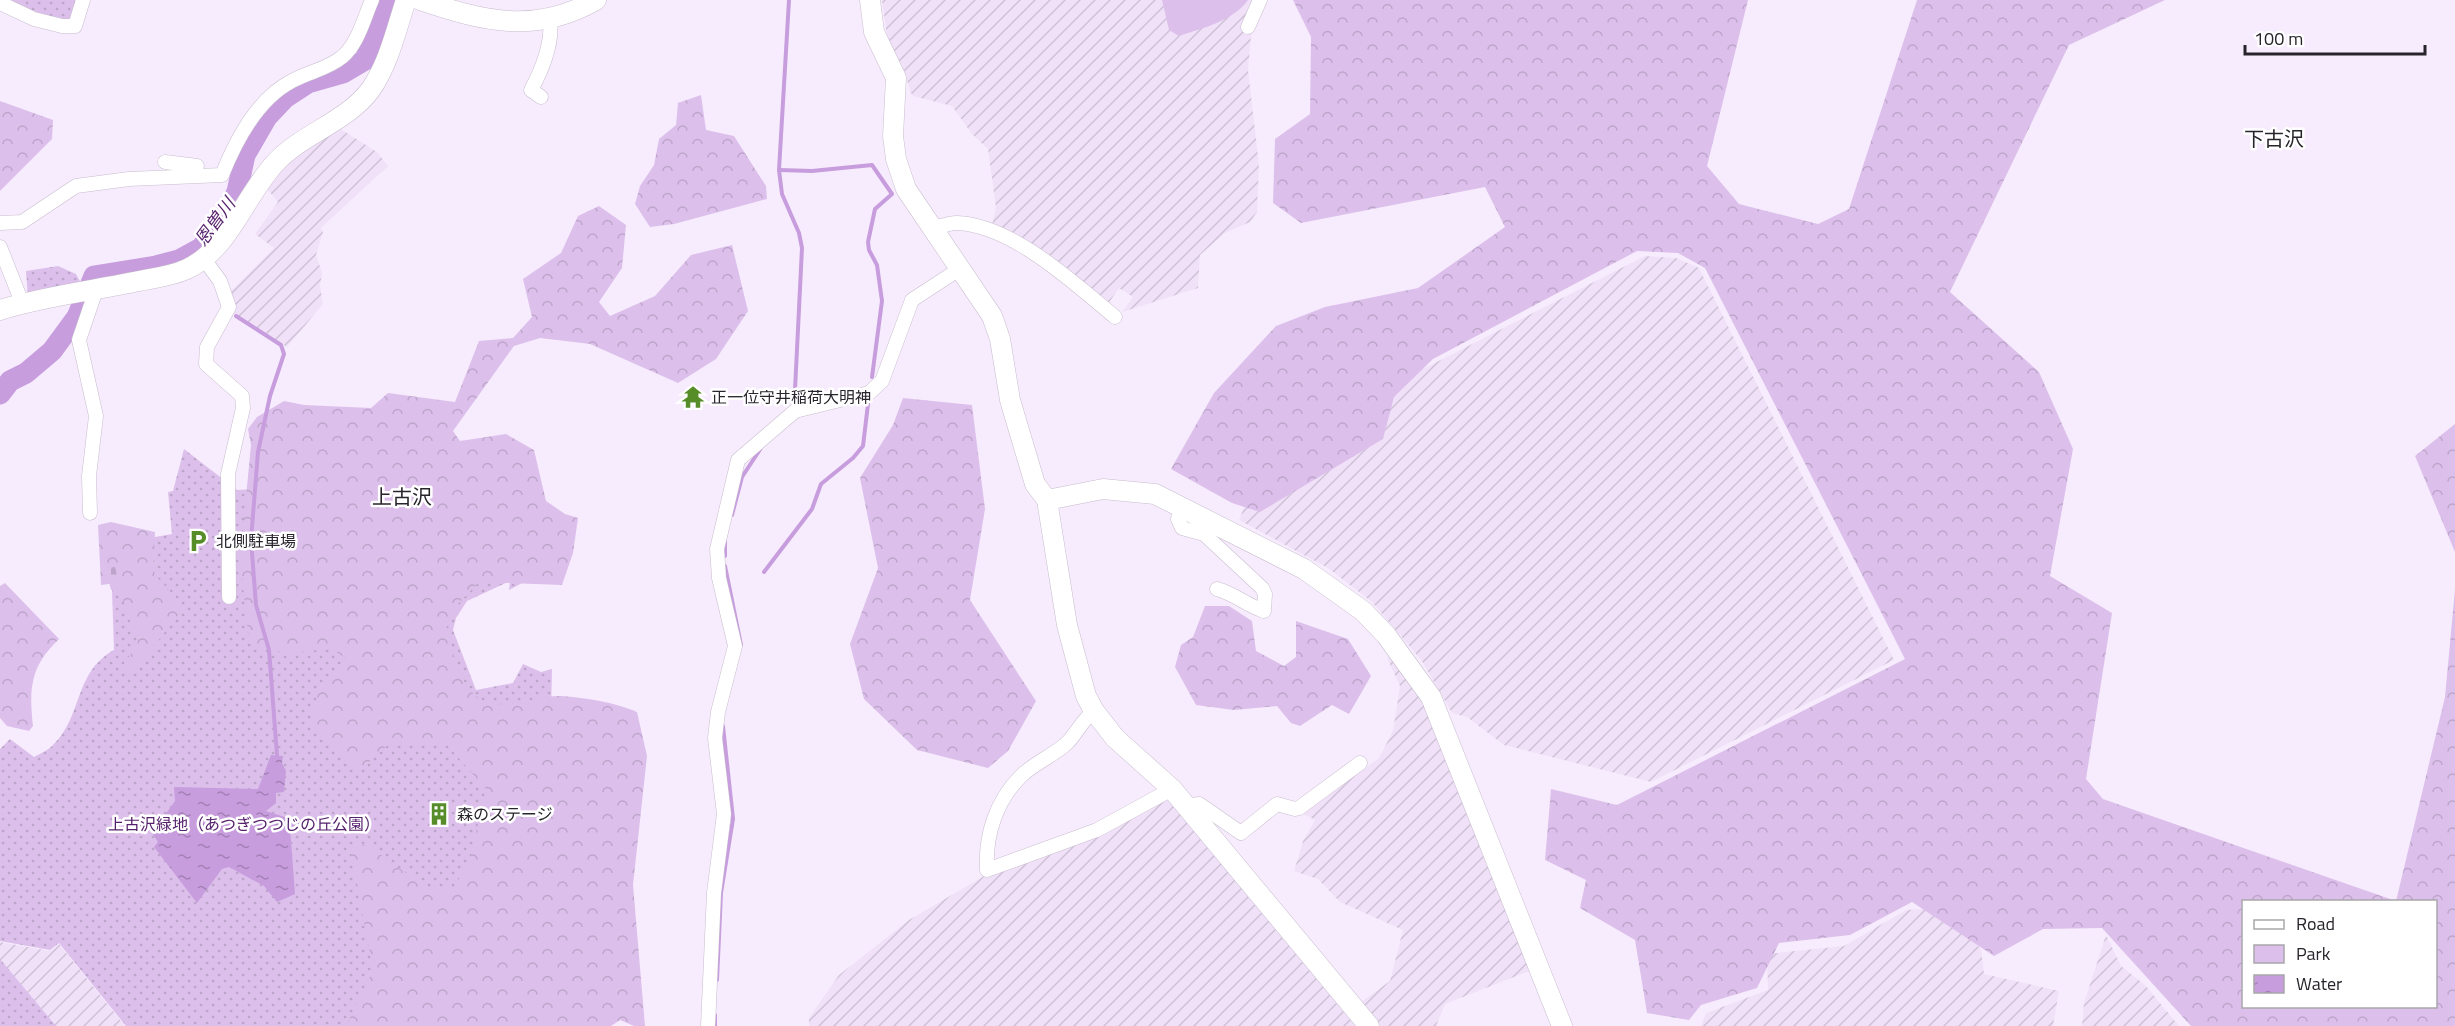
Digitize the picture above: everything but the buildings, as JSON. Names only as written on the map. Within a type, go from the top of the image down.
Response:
[{"type":"street","points":[[0,3],[34,19],[77,30],[83,0]]},
{"type":"street","points":[[0,234],[76,186],[129,179],[222,175],[231,154],[263,101],[293,80],[332,64],[344,56],[354,43],[372,0]]},
{"type":"street","points":[[0,310],[174,274],[204,259],[219,243],[258,183],[277,161],[295,145],[354,107],[370,90],[383,68],[406,0]]},
{"type":"street","points":[[420,0],[465,15],[513,24],[550,19],[580,9],[596,0]]},
{"type":"street","points":[[870,0],[874,32],[896,78],[893,136],[896,159],[906,189],[981,297],[1000,339],[1013,409],[1035,484],[1047,500],[1066,625],[1086,696],[1094,711],[1115,738],[1172,789],[1369,1026]]},
{"type":"street","points":[[1248,27],[1260,0]]},
{"type":"street","points":[[541,97],[531,90],[551,35],[550,19]]},
{"type":"street","points":[[165,162],[197,166]]},
{"type":"street","points":[[0,223],[22,222]]},
{"type":"street","points":[[934,228],[956,223],[987,229],[1014,239],[1115,317]]},
{"type":"street","points":[[0,247],[23,305]]},
{"type":"street","points":[[204,259],[220,281],[229,307],[207,347],[206,364],[242,396],[243,408],[228,474],[229,597]]},
{"type":"street","points":[[708,1026],[714,893],[724,814],[715,738],[718,712],[735,646],[719,578],[717,549],[738,460],[743,453],[800,408],[854,399],[869,393],[882,381],[912,300],[962,268]]},
{"type":"street","points":[[89,291],[79,340],[96,416],[90,476],[90,513]]},
{"type":"street","points":[[1047,500],[1120,489],[1155,494],[1271,550],[1333,588],[1370,619],[1409,664],[1431,697],[1562,1026]]},
{"type":"street","points":[[1182,507],[1178,519],[1182,528],[1204,534],[1262,588],[1265,594],[1264,611],[1251,607],[1235,593],[1217,589]]},
{"type":"street","points":[[1094,711],[1086,717],[1068,742],[1021,776],[996,808],[986,854],[987,870],[1097,830],[1172,789]]},
{"type":"street","points":[[1186,806],[1199,804],[1241,833],[1277,804],[1299,808],[1360,763]]},
{"type":"shaded area","points":[[882,0],[1265,0],[1251,36],[1248,70],[1259,165],[1257,212],[1250,222],[1225,233],[1200,255],[1198,288],[1122,312],[1133,297],[1119,288],[1108,304],[992,225],[996,208],[988,149],[972,134],[952,106],[913,96],[904,70],[887,37]]},
{"type":"shaded area","points":[[336,126],[377,152],[388,166],[321,228],[323,232],[316,255],[322,273],[320,286],[323,304],[287,347],[232,313],[230,292],[274,248],[255,234],[278,202],[264,185],[281,165]]},
{"type":"shaded area","points":[[1645,256],[1676,258],[1699,268],[1894,660],[1651,782],[1504,745],[1467,717],[1452,713],[1422,661],[1372,602],[1328,568],[1239,520],[1248,497],[1376,393]]},
{"type":"shaded area","points":[[1395,653],[1426,703],[1532,970],[1445,1004],[1436,1026],[1380,1026],[1360,1003],[1390,981],[1403,930],[1340,902],[1318,879],[1294,871],[1303,841],[1315,820],[1303,814],[1379,758],[1393,731],[1400,686],[1387,658]]},
{"type":"shaded area","points":[[1167,798],[1355,1026],[809,1026],[809,1018],[839,975],[909,920],[984,876],[1098,836]]},
{"type":"shaded area","points":[[1941,908],[1974,940],[1981,950],[1984,974],[2059,991],[2053,1026],[1701,1026],[1706,1013],[1768,990],[1767,954],[1844,946],[1906,910]]},
{"type":"shaded area","points":[[2106,935],[2121,966],[2145,985],[2179,1026],[2082,1026],[2084,1003]]},
{"type":"shaded area","points":[[0,942],[50,951],[59,944],[125,1026],[0,1026]]},
{"type":"green space","points":[[5,0],[80,0],[69,23],[39,16]]},
{"type":"green space","points":[[1162,0],[1248,0],[1226,19],[1179,36],[1169,30]]},
{"type":"green space","points":[[1293,0],[1748,0],[1707,166],[1739,204],[1818,224],[1849,209],[1917,0],[2165,0],[2069,45],[1950,292],[2039,372],[2073,449],[2050,576],[2112,613],[2086,779],[2103,799],[2393,900],[2242,900],[2242,1008],[2437,1008],[2437,900],[2396,900],[2445,697],[2455,589],[2455,1026],[2191,1026],[2102,928],[2043,929],[1994,956],[1912,902],[1850,935],[1779,943],[1757,988],[1701,1005],[1689,1020],[1647,1013],[1635,940],[1580,908],[1586,880],[1545,860],[1551,789],[1617,805],[1905,659],[1705,268],[1678,253],[1637,251],[1433,359],[1394,397],[1383,439],[1260,512],[1232,503],[1171,469],[1214,393],[1276,326],[1325,307],[1418,288],[1505,227],[1485,187],[1301,223],[1273,203],[1275,139],[1310,114],[1311,37]]},
{"type":"green space","points":[[701,95],[706,130],[734,136],[766,186],[767,199],[674,224],[650,227],[635,204],[640,186],[654,165],[659,139],[676,125],[678,103]]},
{"type":"green space","points":[[0,101],[53,120],[52,139],[0,191]]},
{"type":"green space","points":[[599,206],[626,225],[622,268],[599,302],[610,316],[655,296],[691,255],[732,245],[748,311],[716,359],[678,383],[590,344],[540,338],[514,346],[453,431],[460,441],[506,434],[534,450],[546,501],[565,514],[578,518],[573,553],[562,585],[479,582],[456,606],[446,629],[465,682],[476,696],[485,701],[506,704],[561,696],[600,701],[637,712],[647,756],[633,885],[645,1026],[634,1026],[620,1020],[611,1026],[346,1026],[373,970],[350,849],[366,844],[428,889],[453,888],[469,863],[486,789],[448,746],[390,743],[359,771],[309,727],[319,689],[336,677],[345,658],[331,648],[299,652],[277,651],[257,646],[249,640],[240,559],[251,445],[248,429],[257,417],[284,401],[304,405],[371,408],[388,393],[455,402],[479,341],[513,338],[532,317],[523,279],[561,253],[578,216]]},
{"type":"green space","points":[[58,266],[76,274],[83,287],[28,297],[26,271]]},
{"type":"green space","points":[[903,398],[972,405],[985,509],[970,600],[1036,701],[1008,751],[988,768],[917,750],[864,699],[850,644],[878,568],[860,478],[893,425]]},
{"type":"green space","points":[[2455,424],[2455,552],[2415,456]]},
{"type":"green space","name":"上古沢緑地（あつぎつつじの丘公園）","points":[[184,449],[237,490],[286,487],[460,577],[541,573],[509,590],[510,581],[467,601],[456,618],[453,630],[476,690],[513,683],[523,664],[541,672],[552,669],[551,712],[478,1026],[126,1026],[59,943],[50,950],[0,941],[0,749],[10,739],[34,757],[52,746],[70,720],[92,670],[101,659],[114,650],[111,560],[126,542],[172,534],[168,492],[173,491]]},
{"type":"green space","points":[[111,522],[155,532],[153,573],[182,604],[179,614],[128,679],[122,667],[138,643],[117,583],[101,585],[98,525]]},
{"type":"green space","points":[[114,563],[120,588],[111,590],[105,566]]},
{"type":"green space","points":[[5,583],[59,639],[42,659],[34,678],[31,700],[33,726],[29,731],[7,726],[0,718],[0,586]]},
{"type":"green space","points":[[1205,606],[1229,606],[1252,621],[1256,651],[1284,666],[1296,657],[1296,621],[1348,639],[1371,676],[1349,714],[1332,705],[1300,726],[1291,723],[1277,706],[1234,710],[1196,705],[1175,667],[1181,645],[1193,637]]},
{"type":"green space","points":[[0,959],[56,1026],[0,1026]]},
{"type":"water","points":[[271,755],[283,756],[282,763],[286,771],[284,792],[276,793],[276,803],[266,811],[288,818],[289,822],[319,818],[320,822],[290,827],[295,894],[277,902],[264,886],[229,867],[222,869],[197,903],[154,847],[158,842],[152,833],[175,801],[174,787],[258,789]]},
{"type":"waterway","points":[[789,0],[779,170],[782,194],[799,233],[802,248],[795,390]]},
{"type":"waterway","name":"恩曽川","points":[[0,394],[10,381],[26,373],[52,351],[77,317],[94,276],[179,260],[201,248],[218,226],[237,192],[245,155],[267,117],[285,98],[308,83],[343,73],[365,60],[388,3]]},
{"type":"waterway","points":[[779,170],[812,171],[872,165],[892,194],[875,209],[868,242],[869,250],[877,265],[882,301],[872,377]]},
{"type":"waterway","points":[[236,316],[281,345],[284,354],[270,396],[258,452],[251,540],[256,605],[269,650],[277,755]]},
{"type":"waterway","points":[[764,572],[812,509],[821,484],[853,458],[863,446],[868,404]]},
{"type":"waterway","points":[[732,515],[742,477],[761,448]]},
{"type":"waterway","points":[[725,542],[725,556]]},
{"type":"waterway","points":[[725,566],[741,645]]},
{"type":"waterway","points":[[717,980],[721,893],[733,819],[723,726]]},
{"type":"waterway","points":[[715,1015],[715,1026]]},
{"type":"place","name":"正一位守井稲荷大明神","points":[[693,397]]},
{"type":"place","name":"北側駐車場","points":[[198,541]]},
{"type":"place","name":"森のステージ","points":[[439,814]]},
{"type":"district","name":"下古沢","points":[[2274,139]]},
{"type":"district","name":"上古沢","points":[[402,497]]}]
